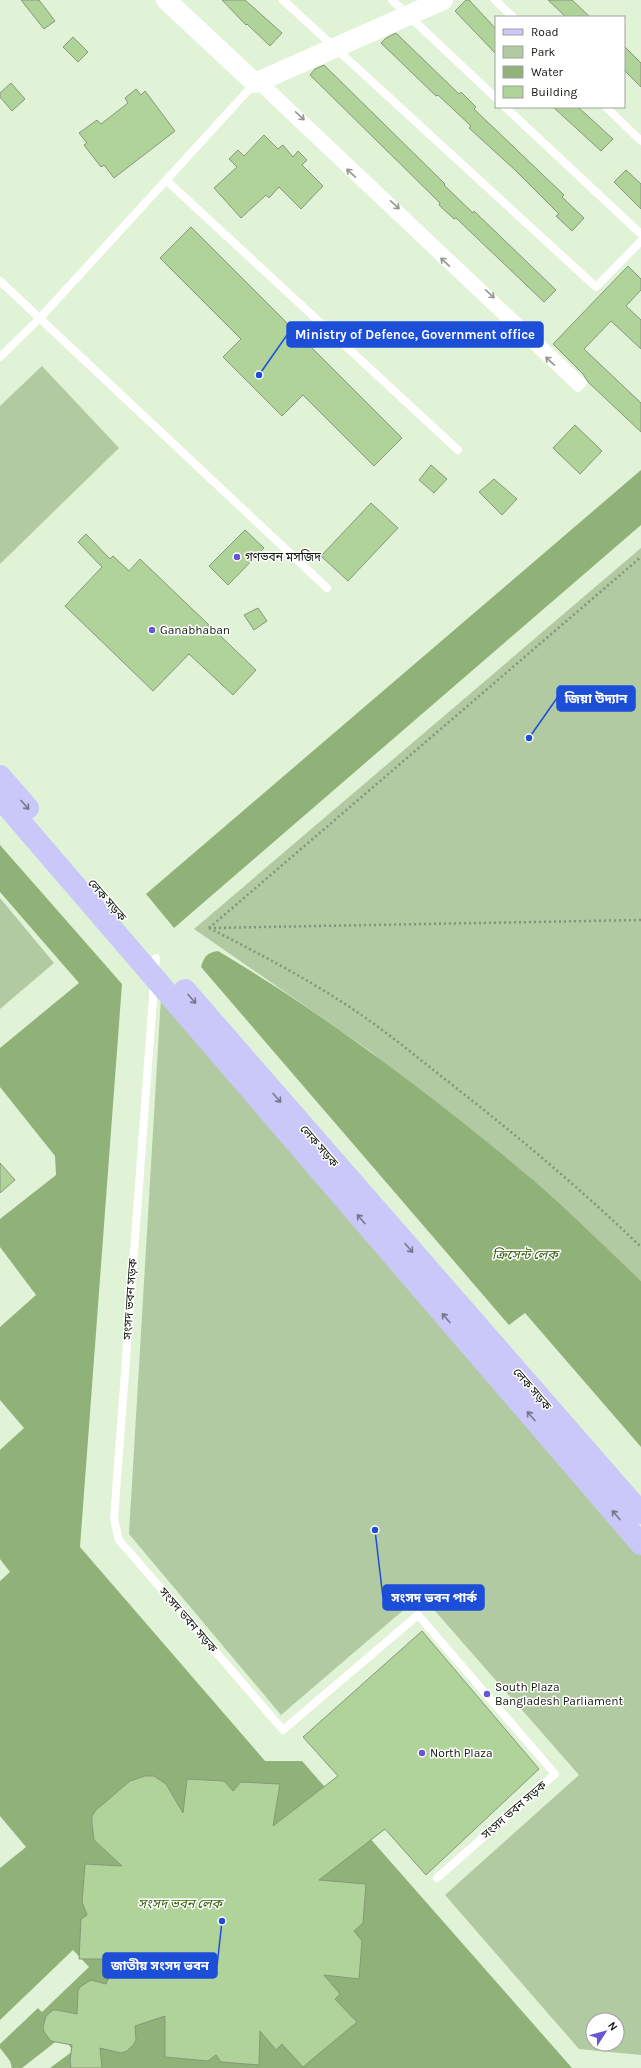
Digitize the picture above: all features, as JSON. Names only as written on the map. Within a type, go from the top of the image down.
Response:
[{"type":"main road","name":"লেক সড়ক","points":[[0,776],[155,968],[641,1513]]},
{"type":"main road","points":[[0,798],[155,968],[641,1544]]},
{"type":"street","points":[[166,0],[259,81]]},
{"type":"street","points":[[176,0],[259,81]]},
{"type":"street","points":[[259,81],[334,46],[443,0]]},
{"type":"lane","points":[[284,0],[596,287],[641,241]]},
{"type":"lane","points":[[392,0],[495,97]]},
{"type":"lane","points":[[495,0],[512,16]]},
{"type":"lane","points":[[259,81],[584,383],[578,388],[259,81]]},
{"type":"lane","points":[[0,358],[40,318],[259,81]]},
{"type":"lane","points":[[506,108],[641,234]]},
{"type":"lane","points":[[607,108],[641,141]]},
{"type":"lane","points":[[166,180],[458,450]]},
{"type":"lane","points":[[0,281],[328,588]]},
{"type":"lane","name":"সংসদ ভবন সড়ক","points":[[155,968],[114,1519],[119,1540],[283,1730],[418,1615],[555,1774],[437,1878]]},
{"type":"path","points":[[209,928],[641,557]]},
{"type":"path","points":[[209,928],[641,920]]},
{"type":"path","points":[[209,928],[281,965],[358,1013],[462,1092],[593,1201],[641,1247]]},
{"type":"green space","points":[[42,366],[119,448],[0,564],[0,406]]},
{"type":"green space","points":[[641,548],[641,1281],[370,1051],[194,929]]},
{"type":"green space","points":[[0,898],[54,963],[0,1009]]},
{"type":"green space","points":[[161,997],[641,1552],[641,2055],[610,2052],[625,2052],[625,2012],[585,2012],[585,2050],[579,2049],[445,1895],[579,1775],[421,1595],[281,1715],[129,1534]]},
{"type":"water","points":[[641,470],[641,525],[174,928],[146,894]]},
{"type":"water","name":"সংসদ ভবন লেক","points":[[0,845],[122,984],[80,1547],[265,1761],[302,1761],[572,2068],[12,2068],[10,2061],[0,2048],[0,1868],[26,1847],[0,1816],[0,1581],[10,1572],[0,1559],[0,1450],[24,1428],[0,1400],[0,1327],[36,1295],[0,1247],[0,1219],[56,1175],[55,1156],[0,1087],[0,1048],[79,983],[0,892]]},
{"type":"water","name":"ক্রিসেন্ট লেক","points":[[218,951],[300,1003],[419,1088],[547,1192],[641,1281],[641,1447],[525,1313],[509,1325],[201,967],[206,956]]},
{"type":"pier","points":[[73,1950],[89,1967],[42,2012],[38,2008],[0,2044],[0,2020]]},
{"type":"pier","points":[[63,2036],[73,2051],[50,2068],[22,2068]]},
{"type":"building","points":[[21,0],[39,0],[55,21],[44,29]]},
{"type":"building","points":[[222,0],[245,0],[282,33],[270,46],[247,24],[246,25]]},
{"type":"building","points":[[466,0],[469,0],[495,28],[495,53],[455,11]]},
{"type":"building","points":[[548,0],[572,0],[589,16],[565,16]]},
{"type":"building","points":[[396,33],[459,94],[461,92],[476,107],[474,109],[564,195],[562,197],[584,218],[572,231],[556,216],[559,214],[515,170],[469,128],[471,126],[438,95],[436,96],[381,43],[386,38]]},
{"type":"building","points":[[73,37],[88,52],[78,62],[63,47]]},
{"type":"building","points":[[625,47],[641,63],[641,87],[625,71]]},
{"type":"building","points":[[324,65],[445,184],[444,185],[473,213],[474,211],[556,290],[544,302],[456,218],[454,219],[439,205],[440,203],[310,75],[315,69]]},
{"type":"building","points":[[11,83],[25,99],[12,111],[0,97],[0,93]]},
{"type":"building","points":[[136,89],[141,95],[145,91],[175,131],[114,178],[104,165],[101,167],[94,158],[84,145],[87,143],[79,133],[97,120],[101,124],[128,103],[125,98]]},
{"type":"building","points":[[554,108],[579,108],[613,139],[601,151]]},
{"type":"building","points":[[264,135],[278,149],[283,145],[293,157],[298,151],[307,160],[302,165],[323,186],[301,209],[279,187],[269,198],[266,195],[241,218],[214,188],[237,167],[229,159],[238,150],[244,156]]},
{"type":"building","points":[[626,170],[641,184],[641,209],[614,182]]},
{"type":"building","points":[[191,227],[402,438],[374,466],[303,395],[282,416],[223,357],[241,339],[160,258]]},
{"type":"building","points":[[628,266],[641,279],[641,290],[626,306],[641,320],[641,349],[611,321],[584,349],[641,403],[641,432],[588,382],[583,374],[553,344]]},
{"type":"building","points":[[575,425],[602,451],[580,474],[553,448]]},
{"type":"building","points":[[431,465],[447,479],[434,493],[419,480]]},
{"type":"building","points":[[494,479],[517,499],[502,515],[479,492]]},
{"type":"building","points":[[371,503],[398,528],[348,581],[321,556]]},
{"type":"building","name":"গণভবন মসজিদ","points":[[245,530],[264,548],[228,585],[209,566]]},
{"type":"building","name":"Ganabhaban","points":[[86,534],[110,559],[113,556],[129,571],[140,559],[256,670],[233,695],[189,654],[153,691],[65,606],[102,567],[78,542]]},
{"type":"building","points":[[258,608],[267,621],[254,630],[244,615]]},
{"type":"building","points":[[0,1163],[15,1180],[0,1193]]},
{"type":"building","points":[[422,1631],[539,1769],[426,1875],[385,1829],[319,1880],[366,1884],[363,1923],[354,1931],[362,1941],[359,1979],[324,1975],[340,1994],[335,1999],[357,2022],[303,2067],[282,2044],[276,2050],[260,2031],[259,2065],[221,2062],[216,2055],[208,2061],[165,2057],[165,2016],[135,2026],[136,2040],[127,2051],[121,2053],[100,2048],[102,2068],[71,2068],[70,2060],[72,2045],[51,2041],[44,2032],[43,2027],[46,2016],[53,2010],[77,2014],[78,1991],[80,1987],[91,1980],[106,1984],[115,1965],[125,1959],[79,1959],[81,1919],[87,1915],[82,1902],[85,1864],[122,1866],[94,1840],[92,1816],[96,1810],[130,1781],[145,1776],[154,1776],[166,1784],[183,1813],[187,1779],[224,1781],[233,1791],[241,1782],[280,1784],[273,1826],[338,1776],[303,1737]]},
{"type":"place","name":"Ministry of Defence, Government office","points":[[259,375]]},
{"type":"place","name":"গণভবন মসজিদ","points":[[237,557]]},
{"type":"place","name":"Ganabhaban","points":[[152,630]]},
{"type":"place","name":"জিয়া উদ্যান","points":[[529,738]]},
{"type":"place","name":"সংসদ ভবন পার্ক","points":[[375,1530]]},
{"type":"place","name":"South Plaza Bangladesh Parliament","points":[[487,1694]]},
{"type":"place","name":"North Plaza","points":[[422,1753]]},
{"type":"place","name":"জাতীয় সংসদ ভবন","points":[[222,1921]]}]
